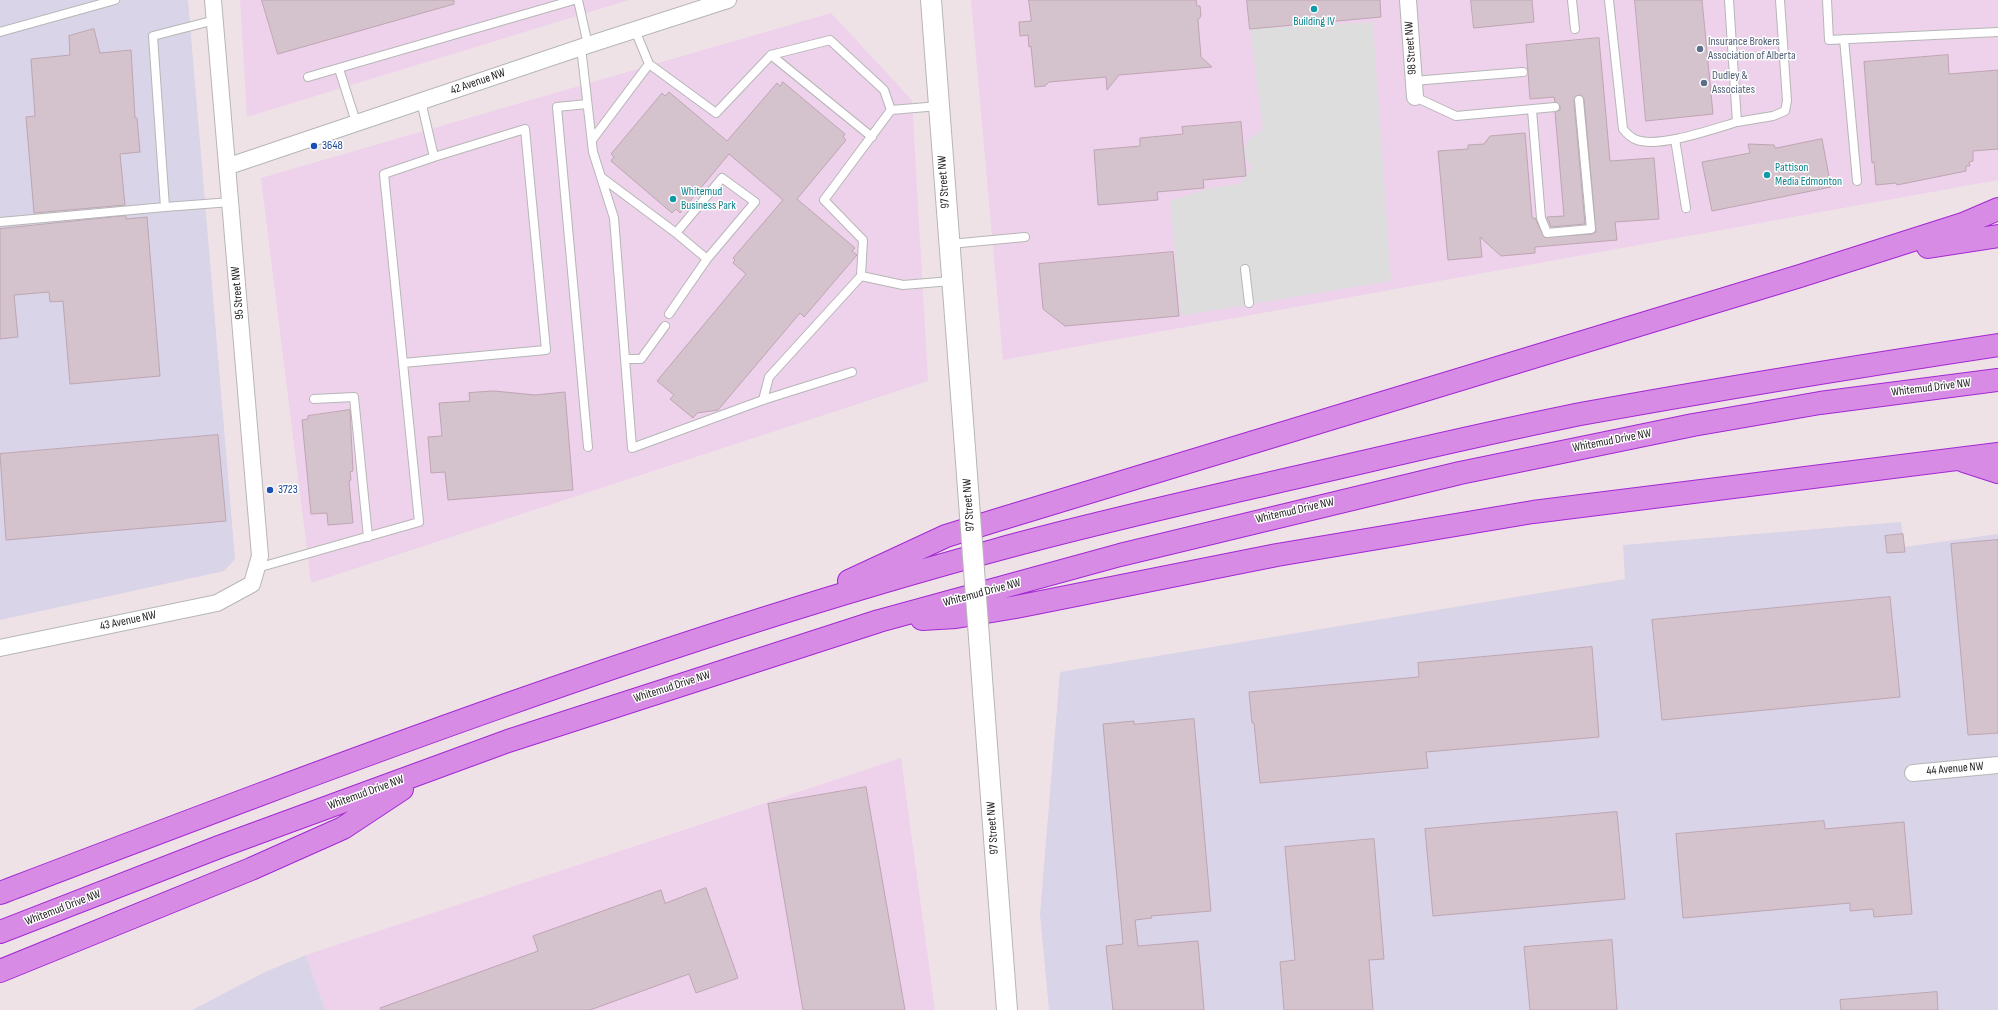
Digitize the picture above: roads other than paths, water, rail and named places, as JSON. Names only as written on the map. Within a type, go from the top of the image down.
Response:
[{"type":"highway","points":[[776,615],[946,536],[1800,276],[1963,224],[1998,209]]},
{"type":"highway","points":[[1800,276],[1902,252],[1998,236]]},
{"type":"highway","points":[[0,893],[494,708],[776,615],[996,550],[1122,518],[1451,442],[1582,414],[1805,374],[1998,345]]},
{"type":"highway","name":"Whitemud Drive NW","points":[[0,932],[219,847],[435,767],[516,739],[879,621],[1120,555],[1460,472],[1686,426],[1812,404],[1998,380]]},
{"type":"highway","points":[[879,621],[956,617],[1005,609],[1277,555],[1533,512],[1953,458],[1998,454]]},
{"type":"highway","points":[[1953,458],[1998,472]]},
{"type":"highway","points":[[0,971],[251,869],[343,828],[435,767]]},
{"type":"highway","points":[[0,887],[31,882]]},
{"type":"street","name":"95 Street NW","points":[[213,0],[229,166],[260,556],[252,584]]},
{"type":"street","name":"42 Avenue NW","points":[[229,166],[356,122],[728,0]]},
{"type":"street","name":"97 Street NW","points":[[931,0],[1006,1010]]},
{"type":"street","name":"98 Street NW","points":[[1408,0],[1414,89]]},
{"type":"street","name":"43 Avenue NW","points":[[0,648],[217,603],[252,584]]},
{"type":"street","name":"44 Avenue NW","points":[[1913,773],[1998,765]]},
{"type":"lane","points":[[0,32],[115,0]]},
{"type":"lane","points":[[308,77],[574,0]]},
{"type":"lane","points":[[578,0],[585,46],[587,104],[593,152],[614,218],[632,448],[763,400],[852,372]]},
{"type":"lane","points":[[1572,0],[1575,29]]},
{"type":"lane","points":[[1609,0],[1623,129],[1629,136],[1638,141],[1652,142],[1675,139],[1737,122],[1773,116],[1785,111],[1787,101],[1780,0]]},
{"type":"lane","points":[[1729,0],[1737,122]]},
{"type":"lane","points":[[1827,0],[1829,40],[1998,32]]},
{"type":"lane","points":[[165,207],[152,36],[215,20]]},
{"type":"lane","points":[[635,30],[649,64],[716,113],[771,55],[830,40],[884,90],[892,110]]},
{"type":"lane","points":[[1844,39],[1857,181]]},
{"type":"lane","points":[[771,55],[872,137]]},
{"type":"lane","points":[[592,140],[649,64]]},
{"type":"lane","points":[[339,69],[356,122]]},
{"type":"lane","points":[[1414,89],[1523,72]]},
{"type":"lane","points":[[1414,89],[1456,116],[1555,107]]},
{"type":"lane","points":[[1532,110],[1541,218],[1547,233],[1591,229],[1579,100]]},
{"type":"lane","points":[[421,101],[434,158]]},
{"type":"lane","points":[[587,104],[557,107],[588,447]]},
{"type":"lane","points":[[763,400],[769,377],[861,276],[863,240],[824,200],[892,110],[939,106]]},
{"type":"lane","points":[[257,568],[419,522],[403,363],[384,174],[525,130],[546,350],[403,363]]},
{"type":"lane","points":[[1675,139],[1686,208]]},
{"type":"lane","points":[[601,177],[676,233],[707,259]]},
{"type":"lane","points":[[669,314],[707,259],[755,202],[722,178],[676,233]]},
{"type":"lane","points":[[0,222],[231,202]]},
{"type":"lane","points":[[949,244],[1024,237]]},
{"type":"lane","points":[[1246,268],[1249,303]]},
{"type":"lane","points":[[861,276],[903,285],[951,281]]},
{"type":"lane","points":[[625,359],[641,359],[665,326]]},
{"type":"lane","points":[[314,399],[354,397],[368,537]]},
{"type":"place","name":"Building IV","points":[[1314,9]]},
{"type":"place","name":"Insurance Brokers Association of Alberta","points":[[1700,49]]},
{"type":"place","name":"Dudley & Associates","points":[[1704,83]]},
{"type":"place","name":"3648","points":[[314,146]]},
{"type":"place","name":"Pattison Media Edmonton","points":[[1767,175]]},
{"type":"place","name":"Whitemud Business Park","points":[[673,199]]},
{"type":"place","name":"3723","points":[[270,490]]}]
